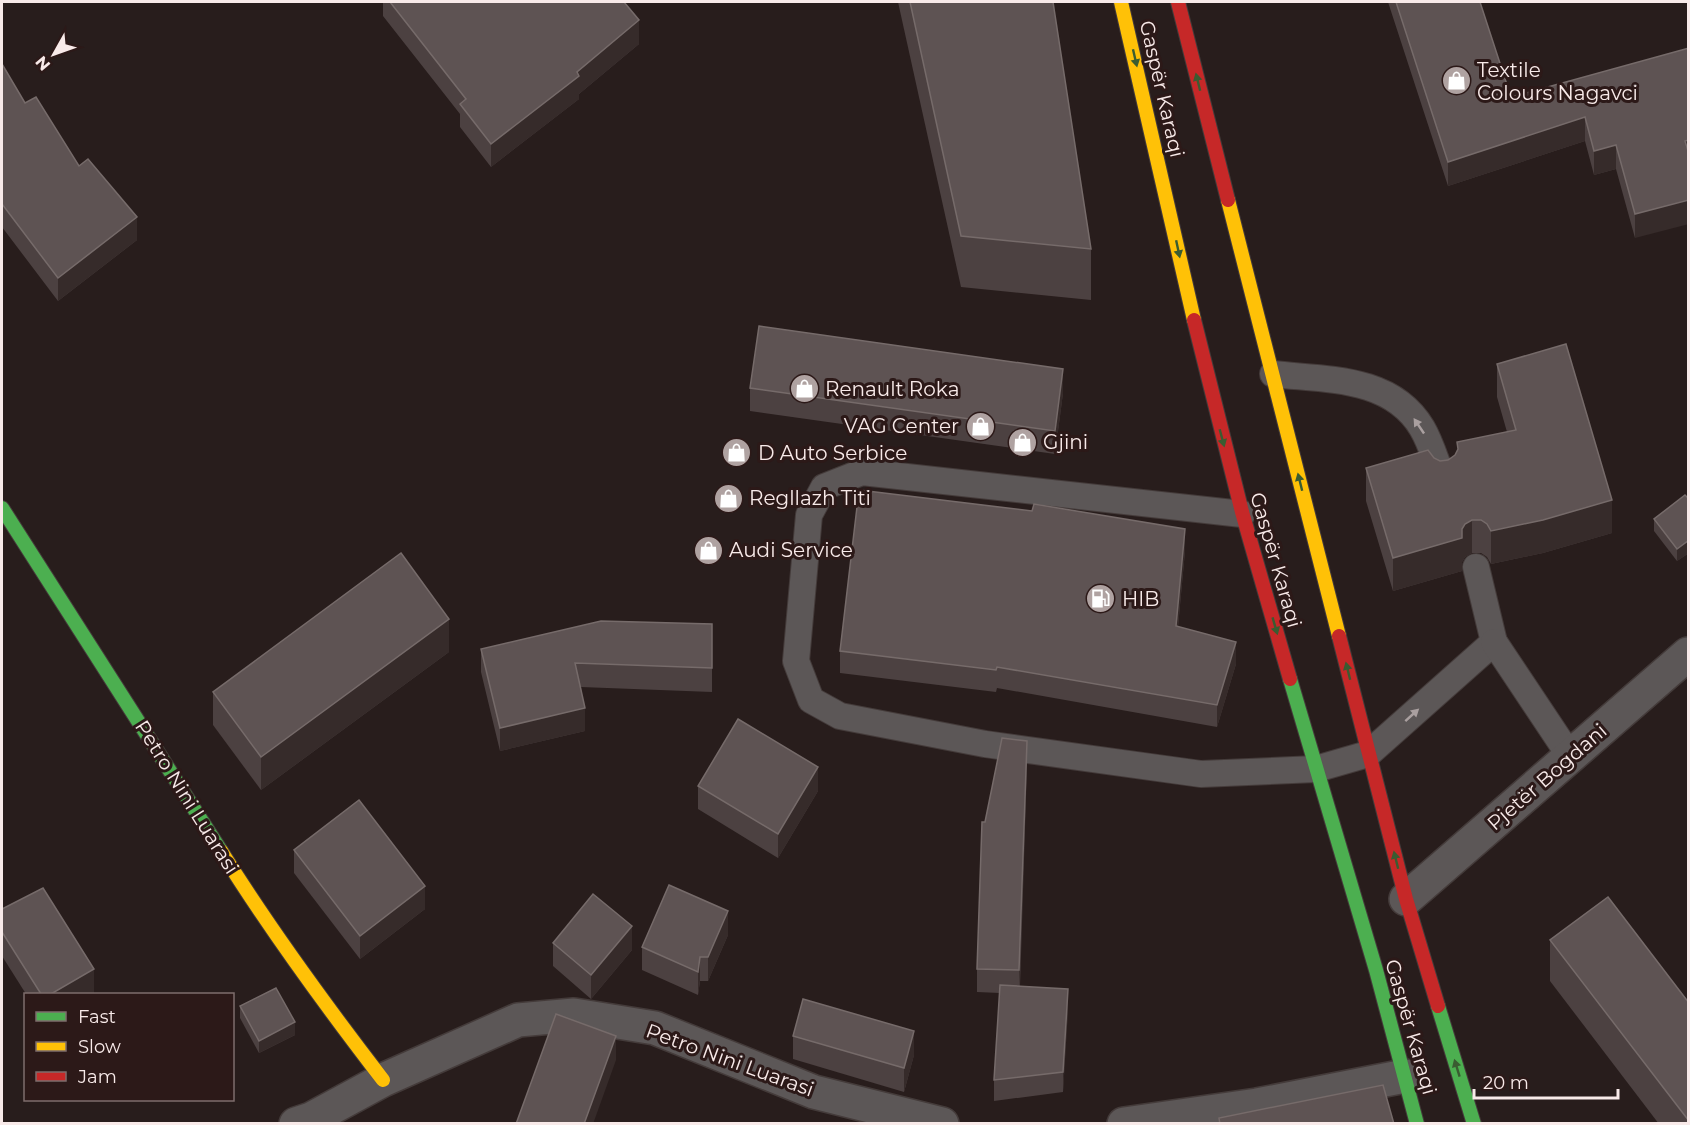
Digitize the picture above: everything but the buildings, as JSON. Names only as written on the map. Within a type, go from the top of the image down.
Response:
[{"type":"main road","name":"Gaspër Karaqi","points":[[1121,2],[1202,361],[1242,514],[1417,1124]]},
{"type":"main road","name":"Gaspër Karaqi","points":[[1179,2],[1406,899],[1474,1124]]},
{"type":"main road","name":"Petro Nini Luarasi","points":[[2,508],[247,893],[330,1011],[383,1080]]},
{"type":"street","name":"Pjetër Bogdani","points":[[1406,899],[1689,654]]},
{"type":"street","name":"Petro Nini Luarasi","points":[[296,1124],[311,1119],[383,1080],[518,1020],[574,1015],[655,1028],[814,1092],[942,1124]]},
{"type":"street","points":[[1124,1124],[1257,1105],[1405,1076]]},
{"type":"lane","points":[[1273,374],[1361,384],[1385,393],[1406,408],[1422,428],[1443,479]]},
{"type":"lane","points":[[1242,514],[862,472],[824,487],[809,515],[796,661],[811,700],[840,716],[985,744],[1201,774],[1316,769],[1368,754],[1494,642]]},
{"type":"lane","points":[[1476,567],[1494,642],[1570,756]]},
{"type":"traffic: fast","points":[[2,508],[221,851]]},
{"type":"traffic: fast","points":[[1290,679],[1376,970],[1417,1124]]},
{"type":"traffic: fast","points":[[1438,1006],[1474,1124]]},
{"type":"traffic: slow","points":[[1121,2],[1194,320]]},
{"type":"traffic: slow","points":[[1228,200],[1339,636]]},
{"type":"traffic: slow","points":[[221,851],[299,968],[383,1080]]},
{"type":"traffic: jam","points":[[1178,2],[1228,200]]},
{"type":"traffic: jam","points":[[1194,320],[1242,512],[1290,679]]},
{"type":"traffic: jam","points":[[1339,636],[1406,899],[1438,1006]]},
{"type":"place","name":"Textile Colours Nagavci","points":[[1456,81]]},
{"type":"place","name":"Renault Roka","points":[[804,389]]},
{"type":"place","name":"VAG Center","points":[[980,426]]},
{"type":"place","name":"Gjini","points":[[1022,442]]},
{"type":"place","name":"D Auto Serbice","points":[[737,453]]},
{"type":"place","name":"Regllazh Titi","points":[[728,498]]},
{"type":"place","name":"Audi Service","points":[[708,550]]},
{"type":"place","name":"HIB","points":[[1101,599]]}]
